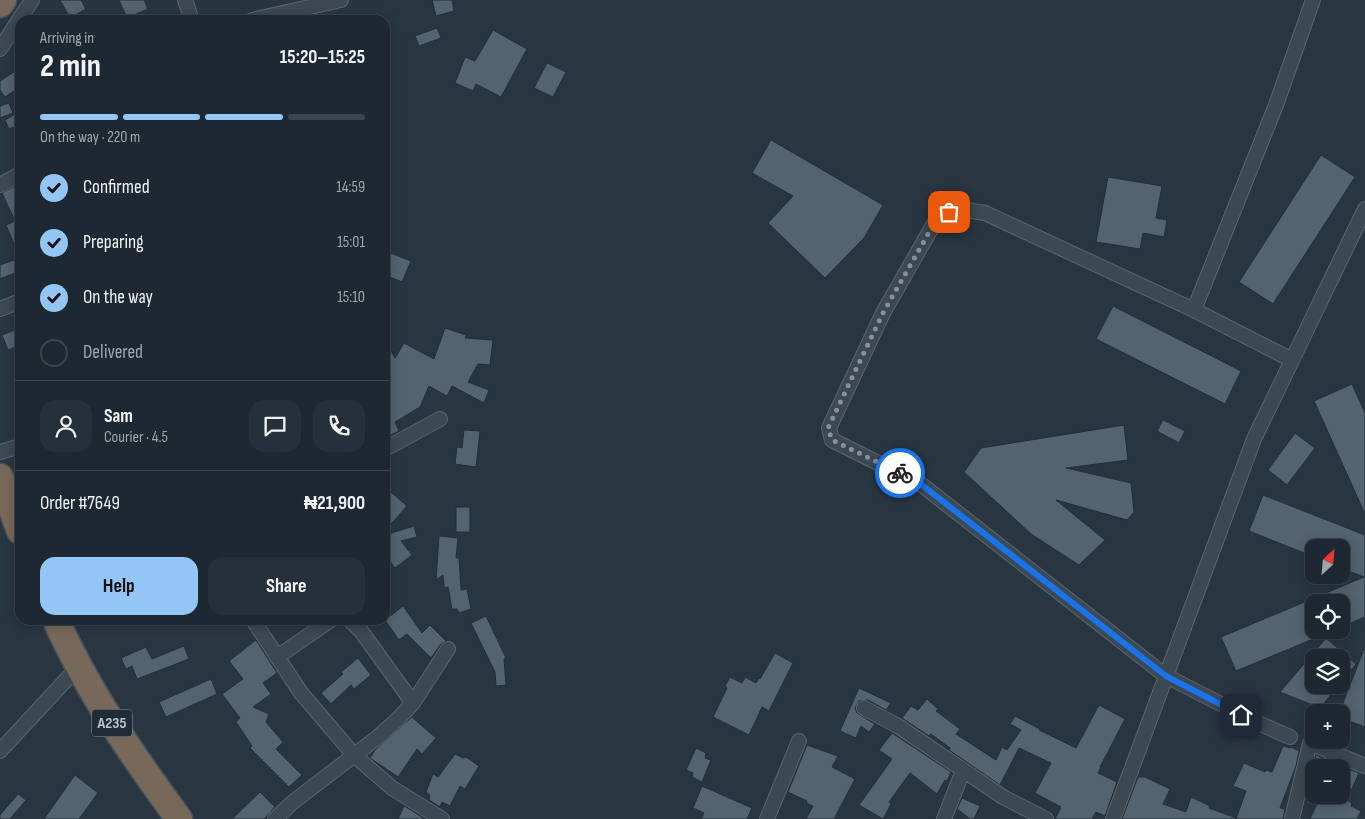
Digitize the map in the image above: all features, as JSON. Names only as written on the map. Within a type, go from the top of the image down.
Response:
[{"type":"highway","points":[[0,4],[3,0]]},
{"type":"highway","points":[[0,477],[15,518]]},
{"type":"highway","name":"A235","points":[[58,625],[78,667],[130,752],[179,819]]},
{"type":"street","points":[[22,15],[32,0]]},
{"type":"street","points":[[185,0],[190,15]]},
{"type":"street","points":[[274,15],[340,0]]},
{"type":"street","points":[[1194,310],[1276,105],[1313,0]]},
{"type":"street","points":[[0,49],[15,26]]},
{"type":"street","points":[[0,185],[15,177]]},
{"type":"street","points":[[1290,736],[1256,722],[1166,676],[922,485],[832,440],[828,428],[883,313],[939,215],[960,209],[985,213],[1194,310],[1292,360]]},
{"type":"street","points":[[1113,819],[1254,439],[1365,209]]},
{"type":"street","points":[[0,309],[15,303]]},
{"type":"street","points":[[390,445],[440,419]]},
{"type":"street","points":[[0,452],[15,448]]},
{"type":"street","points":[[256,625],[301,693],[354,755],[392,788],[442,819]]},
{"type":"street","points":[[277,657],[323,625]]},
{"type":"street","points":[[355,625],[413,703]]},
{"type":"street","points":[[275,819],[293,802],[378,737],[413,703],[448,649]]},
{"type":"street","points":[[0,751],[78,667]]},
{"type":"street","points":[[864,708],[898,726],[963,772],[1004,798],[1046,819]]},
{"type":"street","points":[[767,819],[799,742]]},
{"type":"street","points":[[1292,819],[1310,743],[1365,766]]},
{"type":"street","points":[[944,819],[963,772]]},
{"type":"building","points":[[60,0],[81,0],[86,9],[75,15],[68,15]]},
{"type":"building","points":[[119,0],[144,0],[148,9],[134,15],[126,15]]},
{"type":"building","points":[[432,0],[452,0],[454,11],[436,16]]},
{"type":"building","points":[[437,28],[441,38],[419,46],[415,36]]},
{"type":"building","points":[[493,30],[527,49],[501,97],[476,84],[473,91],[455,83],[465,57],[475,61]]},
{"type":"building","points":[[547,63],[566,72],[553,97],[534,88]]},
{"type":"building","points":[[15,71],[15,90],[5,97],[0,90],[0,81]]},
{"type":"building","points":[[9,103],[13,113],[0,118],[0,106]]},
{"type":"building","points":[[15,114],[15,127],[9,129],[5,120]]},
{"type":"building","points":[[771,140],[883,205],[864,238],[825,278],[768,223],[793,196],[752,173]]},
{"type":"building","points":[[1321,155],[1355,177],[1273,304],[1239,282]]},
{"type":"building","points":[[1108,177],[1162,186],[1156,218],[1167,220],[1164,237],[1143,233],[1140,249],[1096,242]]},
{"type":"building","points":[[15,186],[15,221],[2,193]]},
{"type":"building","points":[[15,221],[15,246],[6,225]]},
{"type":"building","points":[[390,253],[411,261],[402,282],[390,277]]},
{"type":"building","points":[[15,260],[15,273],[0,279],[0,265]]},
{"type":"building","points":[[1113,306],[1241,371],[1225,404],[1096,339]]},
{"type":"building","points":[[445,328],[466,335],[465,338],[493,340],[490,365],[478,364],[468,382],[489,390],[484,403],[452,386],[447,396],[429,386],[420,407],[395,422],[399,431],[390,436],[390,348],[395,358],[404,343],[434,359]]},
{"type":"building","points":[[15,330],[15,347],[8,350],[2,335]]},
{"type":"building","points":[[1352,384],[1365,413],[1365,514],[1314,401]]},
{"type":"building","points":[[1163,420],[1185,431],[1179,443],[1157,431]]},
{"type":"building","points":[[1124,425],[1128,460],[1066,468],[1131,483],[1134,512],[1127,520],[1056,500],[1105,540],[1079,565],[1031,534],[964,472],[981,448]]},
{"type":"building","points":[[464,430],[480,431],[476,467],[455,464],[457,447],[462,448]]},
{"type":"building","points":[[1295,433],[1315,448],[1287,485],[1268,470]]},
{"type":"building","points":[[390,491],[407,506],[390,525]]},
{"type":"building","points":[[1263,495],[1365,535],[1365,617],[1350,623],[1350,594],[1323,594],[1364,577],[1350,572],[1350,539],[1305,539],[1305,553],[1249,531]]},
{"type":"building","points":[[456,507],[470,507],[470,532],[456,532]]},
{"type":"building","points":[[414,526],[417,537],[401,541],[412,555],[395,568],[390,562],[390,533]]},
{"type":"building","points":[[439,536],[458,538],[456,558],[459,558],[461,590],[467,589],[471,609],[459,613],[457,609],[452,609],[448,587],[444,588],[443,575],[436,580]]},
{"type":"building","points":[[1305,602],[1305,639],[1313,639],[1236,671],[1221,637]]},
{"type":"building","points":[[403,606],[422,633],[430,625],[446,641],[441,644],[431,658],[407,634],[399,640],[388,625],[390,616]]},
{"type":"building","points":[[486,616],[506,658],[504,659],[506,685],[496,686],[495,672],[471,623]]},
{"type":"building","points":[[1327,639],[1339,649],[1317,649]]},
{"type":"building","points":[[256,640],[277,673],[263,683],[271,694],[253,707],[269,714],[266,722],[283,742],[276,749],[302,775],[289,787],[250,748],[252,746],[236,722],[240,718],[222,694],[243,679],[229,661]]},
{"type":"building","points":[[184,646],[189,659],[137,679],[132,666],[126,669],[121,658],[146,647],[152,659]]},
{"type":"building","points":[[1364,649],[1365,727],[1350,721],[1350,704],[1343,704],[1346,694],[1350,694],[1350,685]]},
{"type":"building","points":[[775,653],[793,663],[769,711],[762,707],[749,735],[713,717],[727,688],[725,686],[730,677],[742,683],[745,677],[756,683]]},
{"type":"building","points":[[358,658],[371,675],[354,689],[351,685],[331,704],[321,693],[343,674],[341,672]]},
{"type":"building","points":[[1350,659],[1356,664],[1350,671]]},
{"type":"building","points":[[1305,663],[1305,694],[1332,694],[1323,704],[1310,704],[1280,692]]},
{"type":"building","points":[[211,679],[217,694],[166,717],[159,702]]},
{"type":"building","points":[[859,688],[891,703],[886,710],[868,700],[859,701],[855,708],[857,713],[875,724],[869,732],[861,726],[856,738],[840,731]]},
{"type":"building","points":[[927,699],[938,709],[936,711],[960,729],[956,734],[996,760],[1002,747],[1007,750],[1021,730],[1010,724],[1015,716],[1076,748],[1099,705],[1125,719],[1098,773],[1117,782],[1105,816],[1096,812],[1092,819],[1055,819],[1061,807],[1035,793],[1051,763],[1019,748],[1000,785],[949,750],[950,748],[931,734],[929,736],[902,718],[911,706],[918,710]]},
{"type":"building","points":[[412,717],[436,738],[422,754],[417,749],[398,777],[370,758],[375,750]]},
{"type":"building","points":[[892,733],[951,772],[937,794],[910,773],[889,802],[891,804],[883,819],[859,805],[892,759],[879,750]]},
{"type":"building","points":[[807,745],[838,756],[832,767],[855,779],[834,819],[806,819],[813,806],[788,792]]},
{"type":"building","points":[[1283,746],[1299,751],[1296,766],[1280,808],[1285,809],[1283,819],[1236,819],[1246,791],[1233,786],[1244,763],[1265,772],[1266,770],[1272,772]]},
{"type":"building","points":[[696,748],[706,753],[705,758],[711,760],[702,782],[692,777],[693,773],[686,770]]},
{"type":"building","points":[[455,754],[463,758],[466,757],[479,766],[465,789],[460,786],[450,806],[442,802],[440,807],[429,800],[430,795],[426,792],[433,774],[438,777]]},
{"type":"building","points":[[1316,755],[1326,759],[1315,759]]},
{"type":"building","points":[[1350,769],[1359,773],[1350,793]]},
{"type":"building","points":[[75,775],[98,793],[79,819],[44,819]]},
{"type":"building","points":[[1138,777],[1145,777],[1170,789],[1163,804],[1186,812],[1191,797],[1210,806],[1209,808],[1236,819],[1122,819]]},
{"type":"building","points":[[702,786],[752,808],[747,819],[701,819],[704,813],[693,808]]},
{"type":"building","points":[[260,792],[275,807],[264,819],[232,819]]},
{"type":"building","points":[[18,794],[26,800],[10,819],[0,819],[0,815]]},
{"type":"building","points":[[962,798],[980,806],[974,819],[970,819],[957,809]]},
{"type":"building","points":[[1350,802],[1352,803],[1351,806],[1361,811],[1357,819],[1310,819],[1317,804],[1350,804]]},
{"type":"building","points":[[404,806],[406,807],[425,819],[398,819]]},
{"type":"way so far","points":[[900,473],[832,440],[828,428],[883,313],[939,215],[949,212]]},
{"type":"route","points":[[900,473],[922,485],[1166,676],[1241,715]]}]
